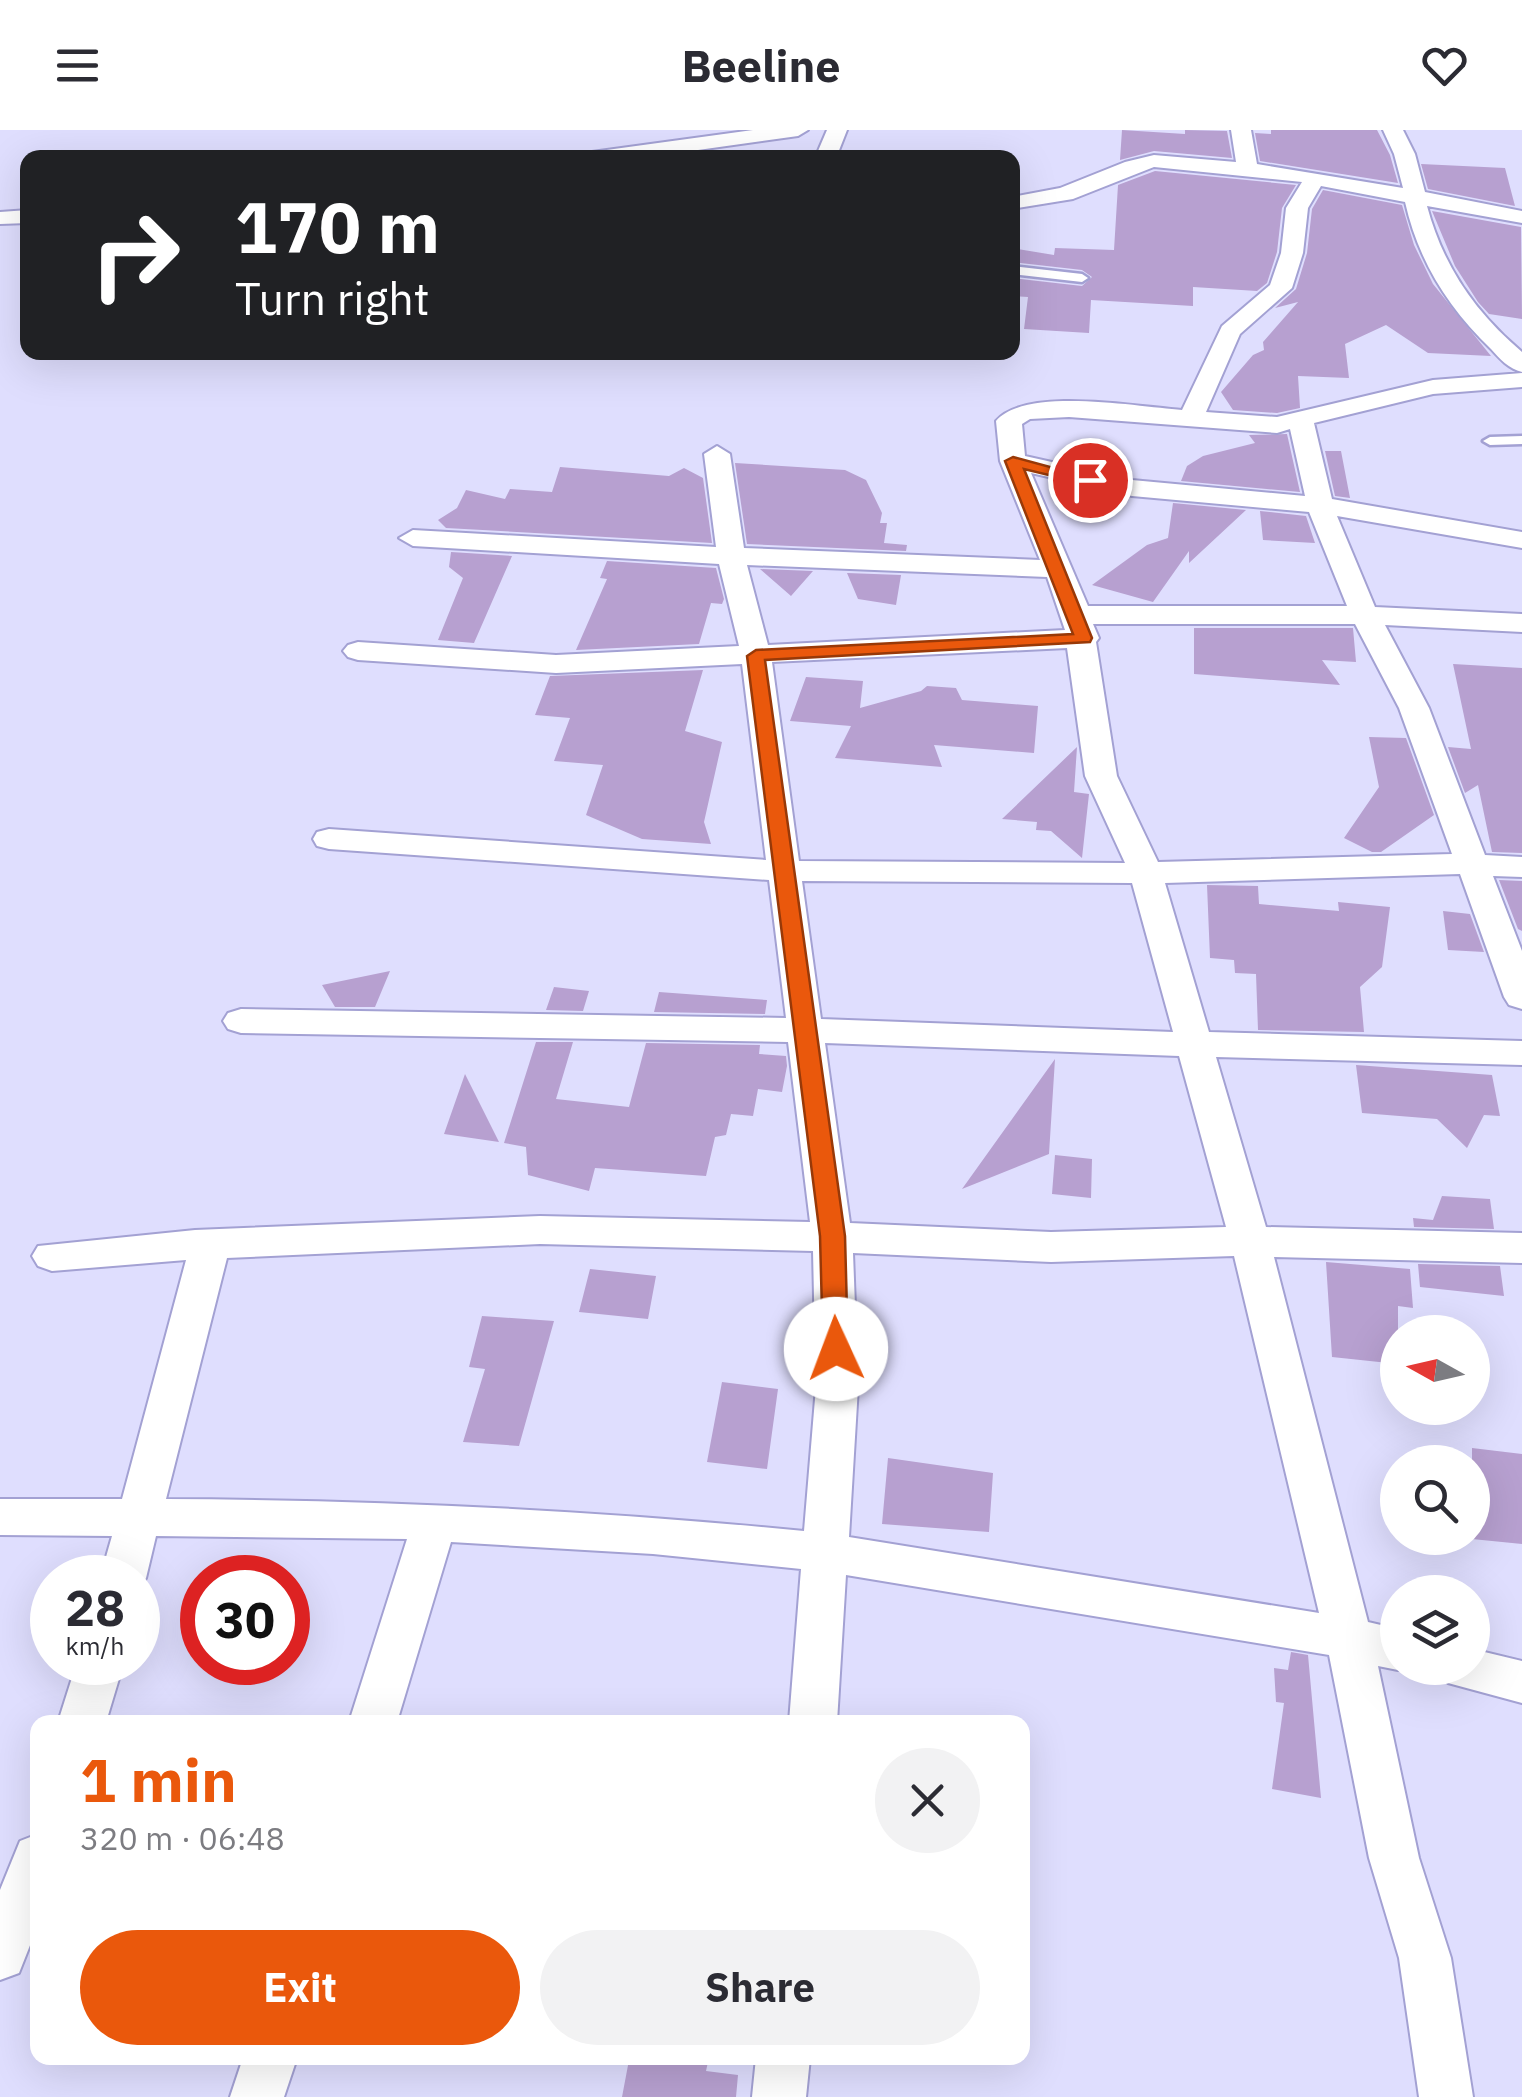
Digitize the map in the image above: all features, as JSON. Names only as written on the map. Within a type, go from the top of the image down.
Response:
[{"type":"street","points":[[651,150],[798,130]]},
{"type":"street","points":[[1242,130],[1247,168]]},
{"type":"street","points":[[1393,130],[1414,175],[1420,222],[1452,293],[1484,332],[1522,366]]},
{"type":"street","points":[[1020,202],[1066,194],[1154,161],[1247,168],[1522,217]]},
{"type":"street","points":[[1190,419],[1230,331],[1282,288],[1290,264],[1298,208],[1315,179]]},
{"type":"street","points":[[1446,2097],[1426,1958],[1394,1858],[1349,1638],[1292,1422],[1250,1240],[1146,873],[1102,776],[1080,627],[1013,461],[1009,421],[1024,412],[1069,408],[1260,426],[1300,421],[1433,388],[1522,380]]},
{"type":"street","points":[[1300,421],[1320,505],[1348,582],[1414,708],[1449,793],[1470,864],[1522,998]]},
{"type":"street","points":[[717,454],[731,555],[756,656],[832,1236],[837,1386],[813,1715]]},
{"type":"street","points":[[1013,461],[1132,488],[1320,505],[1522,540]]},
{"type":"street","points":[[413,538],[1057,569]]},
{"type":"street","points":[[358,651],[556,664],[756,656],[1080,627],[1367,615],[1522,624]]},
{"type":"street","points":[[329,839],[783,872],[1146,873],[1470,864],[1522,867]]},
{"type":"street","points":[[240,1021],[804,1030],[1522,1053]]},
{"type":"street","points":[[52,1256],[540,1230],[832,1236],[1051,1246],[1250,1240],[1404,1248],[1522,1248]]},
{"type":"street","points":[[129,1555],[210,1245]]},
{"type":"street","points":[[0,1516],[320,1518],[653,1535],[825,1552],[1380,1646]]},
{"type":"street","points":[[375,1715],[434,1524]]},
{"type":"street","points":[[1490,1674],[1522,1682]]},
{"type":"street","points":[[84,1715],[94,1685]]},
{"type":"street","points":[[0,1955],[30,1878]]},
{"type":"street","points":[[257,2097],[268,2065]]},
{"type":"street","points":[[779,2097],[782,2065]]},
{"type":"lane","points":[[1020,271],[1082,278]]},
{"type":"lane","points":[[1490,440],[1522,440]]},
{"type":"building","points":[[1122,130],[1185,134],[1185,130],[1227,131],[1232,158],[1154,151],[1120,160]]},
{"type":"building","points":[[1271,130],[1377,130],[1398,183],[1260,161],[1255,133],[1271,134]]},
{"type":"building","points":[[1421,164],[1505,168],[1515,206],[1428,189]]},
{"type":"building","points":[[1155,171],[1296,185],[1282,208],[1277,252],[1267,283],[1257,291],[1193,287],[1193,306],[1091,300],[1089,333],[1024,329],[1028,297],[1020,296],[1020,279],[1082,286],[1092,277],[1082,270],[1020,263],[1020,249],[1054,255],[1055,248],[1114,250],[1118,185]]},
{"type":"building","points":[[1323,190],[1402,205],[1414,245],[1433,284],[1491,356],[1428,353],[1386,325],[1345,344],[1349,378],[1298,376],[1300,408],[1277,413],[1233,410],[1221,392],[1253,355],[1264,350],[1263,342],[1298,302],[1275,308],[1296,289],[1307,253],[1312,209]]},
{"type":"building","points":[[1432,211],[1521,227],[1522,319],[1489,314],[1478,302],[1455,266]]},
{"type":"building","points":[[1287,434],[1300,492],[1181,481],[1187,466],[1203,456],[1255,443],[1249,435]]},
{"type":"building","points":[[1325,451],[1341,451],[1350,498],[1335,496]]},
{"type":"building","points":[[735,463],[845,470],[866,480],[882,513],[880,523],[887,523],[884,543],[907,545],[906,551],[747,544]]},
{"type":"building","points":[[560,467],[669,476],[684,468],[703,478],[712,543],[446,528],[438,520],[457,508],[466,490],[505,499],[510,489],[552,492]]},
{"type":"building","points":[[1173,503],[1246,510],[1189,563],[1189,551],[1153,602],[1092,585],[1147,545],[1168,538]]},
{"type":"building","points":[[1260,511],[1306,516],[1315,543],[1263,540]]},
{"type":"building","points":[[451,552],[512,556],[474,643],[438,640],[463,578],[449,567]]},
{"type":"building","points":[[607,561],[716,568],[724,599],[722,604],[711,603],[699,644],[576,650],[607,579],[600,578]]},
{"type":"building","points":[[760,569],[813,571],[791,596]]},
{"type":"building","points":[[847,573],[901,575],[896,605],[858,599]]},
{"type":"building","points":[[1194,628],[1353,628],[1356,662],[1322,660],[1340,685],[1194,674]]},
{"type":"building","points":[[1453,664],[1522,668],[1522,853],[1492,852],[1478,785],[1465,793],[1448,747],[1471,749]]},
{"type":"building","points":[[703,670],[685,731],[722,742],[704,822],[711,844],[642,839],[586,815],[603,765],[554,761],[570,718],[535,715],[550,676]]},
{"type":"building","points":[[806,677],[863,681],[860,708],[927,686],[956,688],[962,700],[1038,706],[1034,753],[934,745],[942,767],[835,758],[851,726],[790,721]]},
{"type":"building","points":[[1369,737],[1406,738],[1434,815],[1381,852],[1372,852],[1344,838],[1379,787]]},
{"type":"building","points":[[1077,747],[1074,792],[1089,794],[1082,858],[1051,831],[1036,830],[1037,822],[1002,819]]},
{"type":"building","points":[[1499,880],[1522,881],[1522,931],[1518,929]]},
{"type":"building","points":[[1207,885],[1258,886],[1259,904],[1339,911],[1338,902],[1390,907],[1382,967],[1360,987],[1364,1032],[1258,1030],[1256,974],[1235,973],[1234,960],[1210,958]]},
{"type":"building","points":[[1443,911],[1470,914],[1484,952],[1448,950]]},
{"type":"building","points":[[390,971],[375,1007],[335,1007],[322,985]]},
{"type":"building","points":[[554,987],[589,991],[583,1011],[546,1010]]},
{"type":"building","points":[[659,992],[767,1000],[765,1014],[654,1012]]},
{"type":"building","points":[[536,1042],[573,1042],[556,1099],[629,1107],[646,1043],[760,1045],[759,1054],[786,1056],[787,1066],[782,1092],[758,1089],[753,1116],[731,1114],[726,1135],[715,1137],[706,1176],[595,1168],[589,1191],[528,1175],[526,1147],[504,1143]]},
{"type":"building","points":[[1055,1059],[1049,1154],[962,1189]]},
{"type":"building","points":[[1356,1065],[1492,1075],[1500,1116],[1484,1115],[1467,1148],[1437,1119],[1362,1113]]},
{"type":"building","points":[[465,1074],[499,1142],[444,1134]]},
{"type":"building","points":[[1055,1155],[1092,1159],[1091,1198],[1052,1194]]},
{"type":"building","points":[[1442,1196],[1490,1199],[1494,1229],[1414,1227],[1413,1218],[1433,1220]]},
{"type":"building","points":[[1326,1262],[1410,1269],[1413,1308],[1398,1306],[1398,1315],[1380,1315],[1380,1362],[1332,1357]]},
{"type":"building","points":[[1418,1264],[1500,1266],[1504,1296],[1420,1287]]},
{"type":"building","points":[[590,1269],[656,1276],[648,1319],[579,1312]]},
{"type":"building","points":[[482,1316],[554,1321],[519,1446],[463,1442],[485,1369],[469,1367]]},
{"type":"building","points":[[722,1382],[778,1389],[767,1469],[707,1462]]},
{"type":"building","points":[[1490,1450],[1522,1454],[1522,1544],[1490,1541]]},
{"type":"building","points":[[888,1458],[993,1473],[989,1532],[882,1524]]},
{"type":"building","points":[[1291,1652],[1308,1655],[1321,1798],[1272,1789],[1284,1703],[1276,1702],[1274,1668],[1288,1670]]},
{"type":"building","points":[[628,2065],[707,2065],[706,2071],[738,2075],[736,2097],[622,2097]]},
{"type":"route","points":[[836,1349],[832,1236],[756,656],[1084,638],[1013,461],[1090,480]]}]
